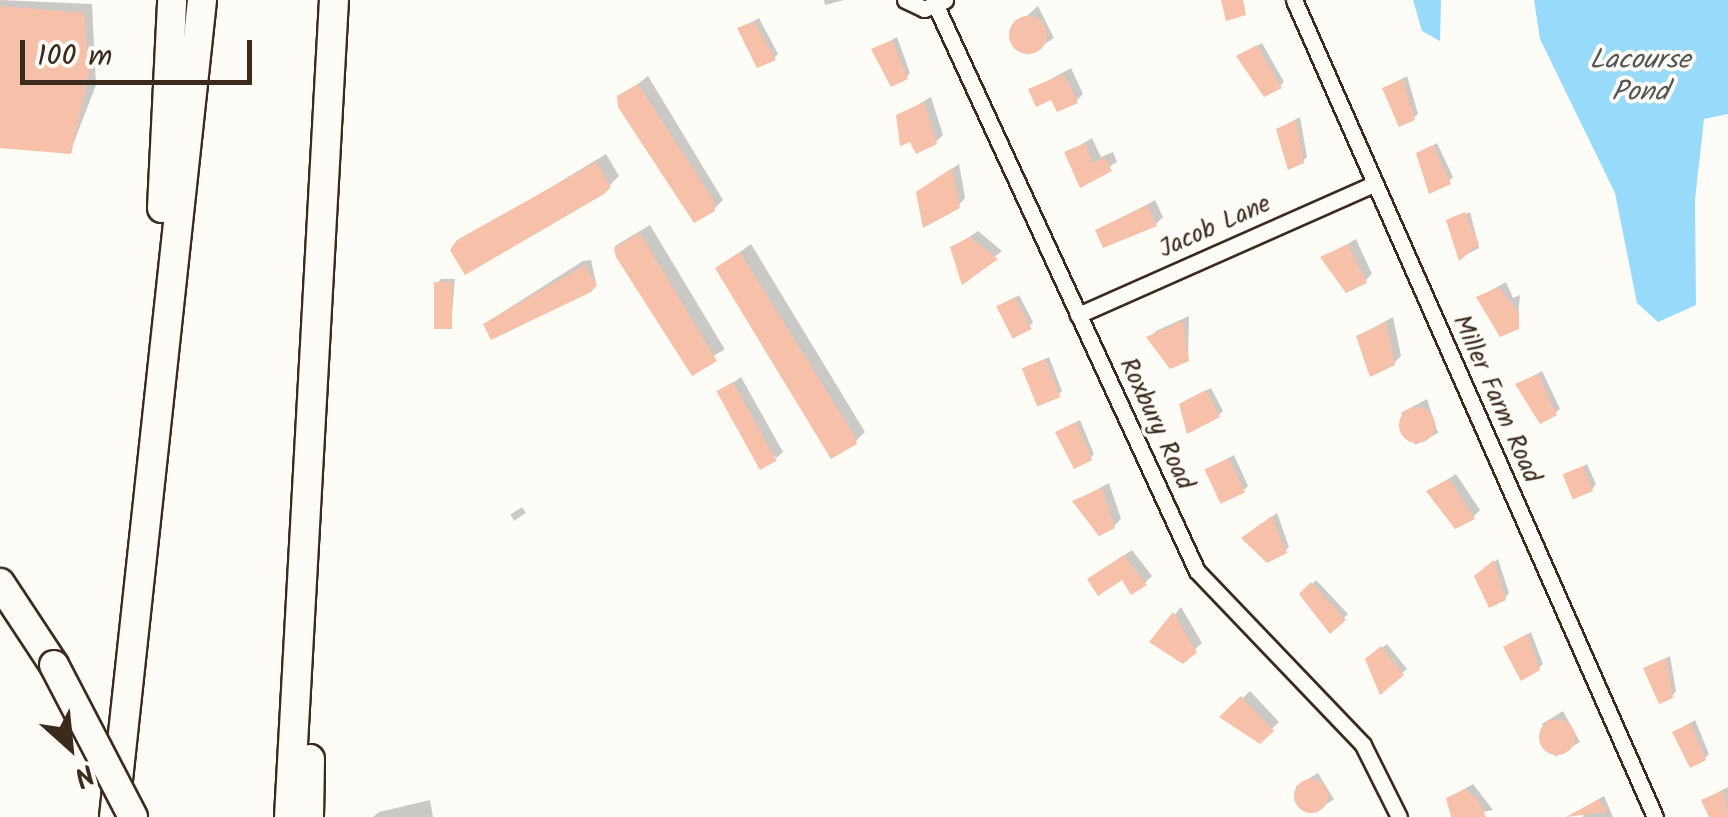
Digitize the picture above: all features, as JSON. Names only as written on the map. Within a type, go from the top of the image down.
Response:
[{"type":"highway","points":[[143,547],[172,0]]},
{"type":"highway","points":[[114,817],[202,0]]},
{"type":"highway","points":[[289,817],[334,0]]},
{"type":"highway","points":[[305,530],[309,817]]},
{"type":"highway","points":[[0,583],[54,665],[133,817]]},
{"type":"street","name":"Roxbury Road","points":[[906,0],[941,3],[1078,315],[1197,571],[1363,744],[1399,817]]},
{"type":"street","name":"Miller Farm Road","points":[[1294,0],[1655,817]]},
{"type":"street","name":"Jacob Lane","points":[[1078,315],[1373,184]]},
{"type":"water","points":[[1413,0],[1441,0],[1440,41],[1422,31]]},
{"type":"water","name":"Lacourse Pond","points":[[1534,0],[1728,0],[1728,114],[1704,119],[1695,200],[1696,305],[1658,322],[1637,303],[1615,193],[1540,39]]},
{"type":"building","points":[[1221,0],[1243,0],[1246,15],[1226,21]]},
{"type":"building","points":[[0,6],[84,13],[89,73],[71,154],[0,148]]},
{"type":"building","points":[[1028,16],[1041,22],[1047,35],[1041,48],[1028,54],[1015,48],[1009,35],[1015,22]]},
{"type":"building","points":[[754,21],[776,60],[757,68],[737,28]]},
{"type":"building","points":[[892,40],[908,79],[891,87],[871,49]]},
{"type":"building","points":[[1257,45],[1282,88],[1264,97],[1236,56]]},
{"type":"building","points":[[1064,74],[1078,103],[1057,112],[1051,100],[1036,107],[1028,89]]},
{"type":"building","points":[[1403,79],[1415,120],[1399,127],[1382,88]]},
{"type":"building","points":[[638,84],[714,201],[715,211],[694,223],[618,107],[617,96]]},
{"type":"building","points":[[924,102],[937,144],[916,154],[910,142],[900,146],[896,115]]},
{"type":"building","points":[[1296,120],[1304,163],[1288,170],[1276,129]]},
{"type":"building","points":[[1085,143],[1093,163],[1105,157],[1112,171],[1080,188],[1064,152]]},
{"type":"building","points":[[1433,145],[1451,184],[1429,194],[1416,153]]},
{"type":"building","points":[[596,162],[611,187],[604,194],[465,275],[450,250],[457,240]]},
{"type":"building","points":[[952,168],[960,208],[923,228],[916,192]]},
{"type":"building","points":[[1147,205],[1157,226],[1103,248],[1095,230]]},
{"type":"building","points":[[1465,212],[1479,244],[1459,261],[1446,220]]},
{"type":"building","points":[[640,233],[717,361],[692,376],[616,257],[614,248]]},
{"type":"building","points":[[970,237],[998,259],[962,285],[950,247]]},
{"type":"building","points":[[1348,244],[1367,283],[1346,293],[1320,257]]},
{"type":"building","points":[[740,252],[854,435],[857,444],[831,459],[715,268]]},
{"type":"building","points":[[585,265],[597,285],[591,292],[491,340],[483,324]]},
{"type":"building","points":[[434,282],[452,282],[452,329],[434,329]]},
{"type":"building","points":[[1499,287],[1519,313],[1519,329],[1500,337],[1476,297]]},
{"type":"building","points":[[1015,297],[1031,329],[1013,339],[996,307]]},
{"type":"building","points":[[1183,321],[1189,361],[1170,369],[1146,337]]},
{"type":"building","points":[[1386,322],[1395,365],[1370,377],[1356,336]]},
{"type":"building","points":[[1045,359],[1060,397],[1037,406],[1022,368]]},
{"type":"building","points":[[1538,374],[1557,415],[1540,424],[1515,384]]},
{"type":"building","points":[[733,382],[777,461],[760,470],[716,391]]},
{"type":"building","points":[[1206,390],[1220,417],[1187,434],[1179,404]]},
{"type":"building","points":[[1417,407],[1429,413],[1435,425],[1429,437],[1417,443],[1405,437],[1399,425],[1405,413]]},
{"type":"building","points":[[1076,422],[1092,460],[1074,469],[1055,432]]},
{"type":"building","points":[[1229,458],[1245,492],[1221,504],[1205,469]]},
{"type":"building","points":[[1583,466],[1593,491],[1573,499],[1563,474]]},
{"type":"building","points":[[1449,479],[1475,519],[1455,529],[1426,491]]},
{"type":"building","points":[[1102,488],[1115,528],[1099,536],[1072,501]]},
{"type":"building","points":[[1272,516],[1287,553],[1267,563],[1241,538]]},
{"type":"building","points":[[1124,555],[1147,585],[1131,595],[1122,580],[1098,596],[1087,579]]},
{"type":"building","points":[[1494,560],[1506,600],[1489,608],[1474,576]]},
{"type":"building","points":[[1311,582],[1346,620],[1330,634],[1299,594]]},
{"type":"building","points":[[1173,612],[1197,652],[1183,664],[1149,642]]},
{"type":"building","points":[[1527,634],[1540,670],[1521,681],[1503,647]]},
{"type":"building","points":[[1381,646],[1404,675],[1380,695],[1365,659]]},
{"type":"building","points":[[1666,658],[1673,698],[1659,704],[1643,668]]},
{"type":"building","points":[[1241,696],[1274,731],[1260,744],[1219,717]]},
{"type":"building","points":[[1557,719],[1570,724],[1575,737],[1570,750],[1557,755],[1544,750],[1539,737],[1544,724]]},
{"type":"building","points":[[1691,723],[1706,760],[1690,768],[1672,732]]},
{"type":"building","points":[[1311,779],[1323,784],[1328,796],[1323,808],[1311,813],[1299,808],[1294,796],[1299,784]]},
{"type":"building","points":[[1465,789],[1478,799],[1486,817],[1451,817],[1446,798]]},
{"type":"building","points":[[1724,790],[1728,817],[1709,817],[1701,800]]},
{"type":"building","points":[[1599,799],[1607,812],[1566,817]]}]
